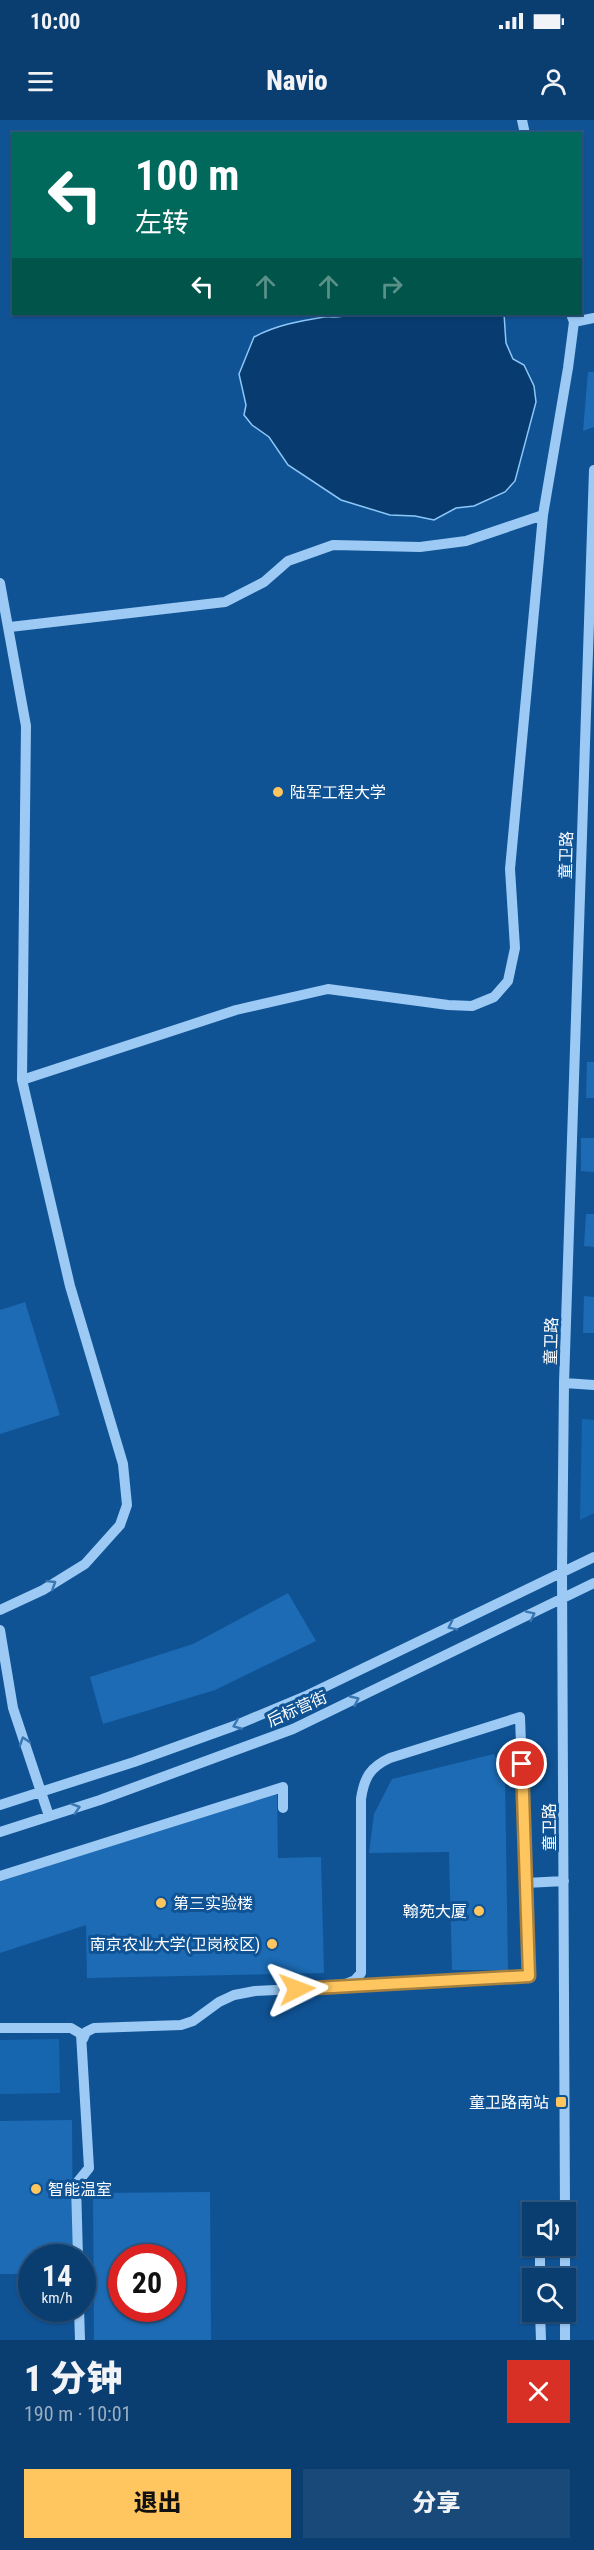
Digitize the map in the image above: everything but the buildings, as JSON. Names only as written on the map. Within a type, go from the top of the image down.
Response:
[{"type":"street","points":[[22,1080],[236,1010],[328,989],[448,1005],[472,1006],[494,997],[508,981],[515,948],[510,869],[543,515],[573,318],[594,318]]},
{"type":"street","name":"童卫路","points":[[565,2202],[562,1599],[564,1383],[594,470]]},
{"type":"street","points":[[10,627],[225,602],[264,582],[288,561],[333,545],[420,548],[466,541],[543,515]]},
{"type":"street","points":[[0,583],[10,627],[26,726],[22,1080],[70,1286],[108,1411],[124,1474],[127,1504],[120,1526],[85,1564],[43,1590],[0,1610]]},
{"type":"street","points":[[564,1383],[594,1385]]},
{"type":"street","name":"后标营街","points":[[0,1805],[234,1726],[308,1695],[594,1557]]},
{"type":"street","name":"后标营街","points":[[0,1832],[293,1729],[594,1583]]},
{"type":"street","points":[[0,1630],[13,1708],[50,1816]]},
{"type":"street","points":[[78,2244],[76,2184],[89,2168],[83,2039],[86,2032],[94,2028],[188,2024],[219,2002],[245,1993],[529,1976],[520,1716],[377,1763],[363,1783],[361,1799],[361,1973],[355,1980],[338,1987]]},
{"type":"street","points":[[0,1876],[283,1787],[283,1808]]},
{"type":"street","points":[[526,1883],[564,1881]]},
{"type":"street","points":[[0,2028],[71,2028],[77,2030],[83,2039]]},
{"type":"street","points":[[79,2322],[80,2340]]},
{"type":"street","points":[[540,2322],[541,2340]]},
{"type":"street","points":[[565,2322],[565,2340]]},
{"type":"shaded area","points":[[504,315],[506,343],[513,359],[524,365],[534,386],[536,402],[515,481],[505,492],[474,506],[456,508],[434,520],[415,516],[390,515],[341,500],[288,465],[269,437],[252,425],[244,415],[246,405],[239,374],[254,337],[288,324],[342,316]]},
{"type":"shaded area","points":[[582,1419],[594,1420],[594,1513],[580,1520]]},
{"type":"shaded area","points":[[59,2039],[60,2093],[0,2094],[0,2040]]},
{"type":"place","name":"陆军工程大学","points":[[278,792]]},
{"type":"place","name":"第三实验楼","points":[[161,1903]]},
{"type":"place","name":"翰苑大厦","points":[[479,1911]]},
{"type":"place","name":"南京农业大学(卫岗校区)","points":[[272,1944]]},
{"type":"place","name":"童卫路南站","points":[[561,2102]]},
{"type":"place","name":"智能温室","points":[[36,2189]]},
{"type":"route","points":[[297,1989],[529,1976],[522,1764]]}]
